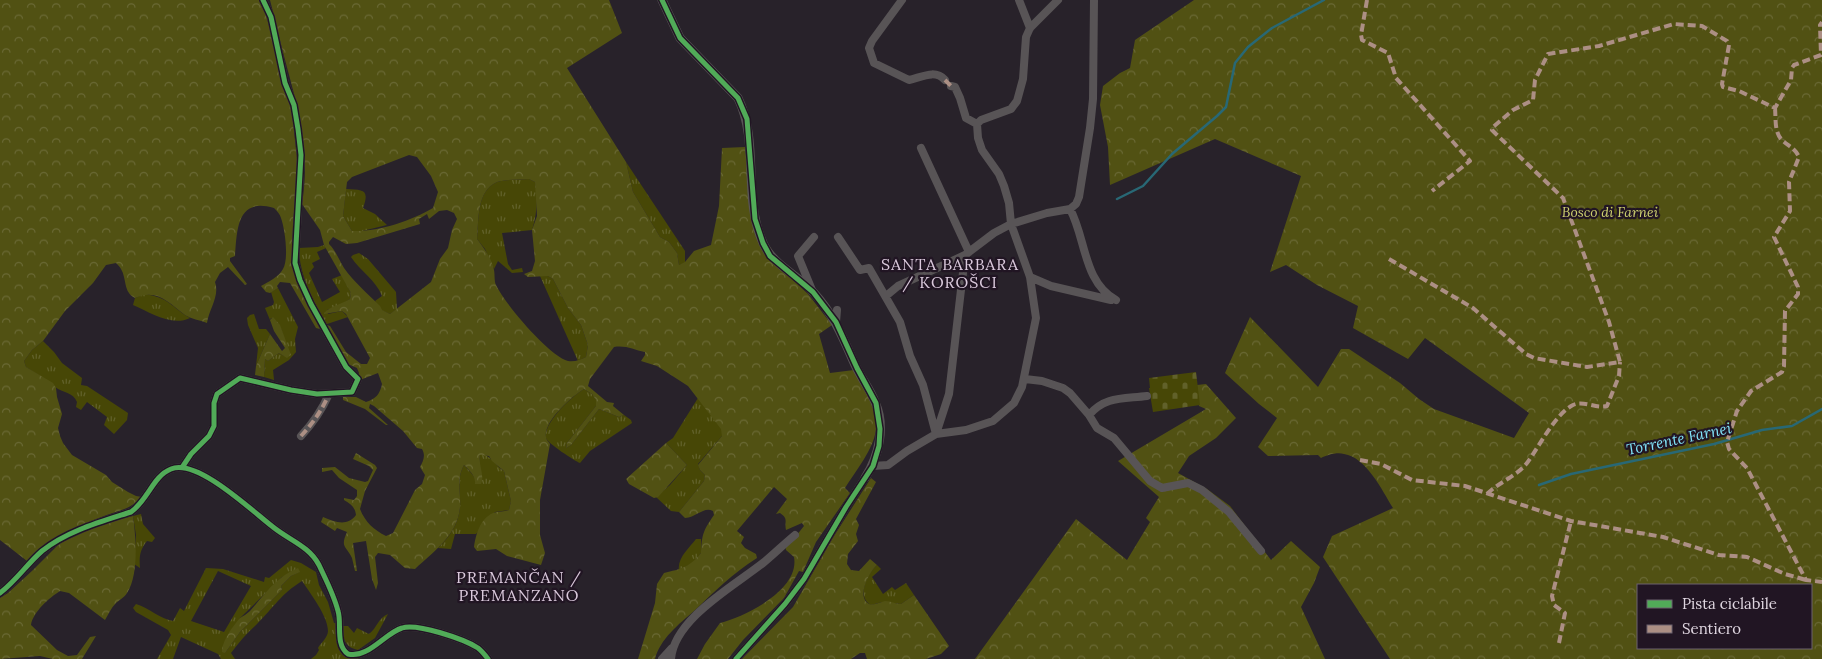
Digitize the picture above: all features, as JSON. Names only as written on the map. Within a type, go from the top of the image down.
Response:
[{"type":"street","points":[[183,466],[191,454],[209,436],[214,426],[214,403],[217,394],[240,378],[317,394],[352,392],[358,379],[346,367],[311,304],[300,280],[295,263],[302,155],[294,105],[285,83],[272,17],[263,0]]},
{"type":"street","points":[[662,0],[680,38],[738,98],[744,109],[747,119],[755,219],[763,243],[770,256],[813,292],[836,322],[857,368],[876,403],[880,429],[879,446],[873,466],[846,507],[804,580],[736,659]]},
{"type":"street","points":[[902,0],[872,41],[869,48],[874,64],[909,80],[934,73],[942,76],[955,87],[966,118],[978,124]]},
{"type":"street","points":[[1020,0],[1030,28]]},
{"type":"street","points":[[873,466],[888,465],[936,434],[966,430],[993,421],[1014,403],[1025,379],[1036,318],[1030,277],[1011,224],[1009,203],[1004,186],[982,150],[978,138],[978,124],[987,116],[1012,109],[1017,101],[1023,79],[1026,37],[1030,28],[1058,0]]},
{"type":"street","points":[[886,296],[898,286],[967,254],[994,233],[1011,224],[1047,213],[1070,209],[1076,204],[1079,197],[1090,128],[1094,84],[1094,0]]},
{"type":"street","points":[[921,148],[967,254],[949,394],[936,434]]},
{"type":"street","points":[[1030,277],[1070,292],[1116,300],[1106,293],[1092,273],[1070,209]]},
{"type":"street","points":[[813,292],[798,256],[814,237]]},
{"type":"street","points":[[838,237],[860,270],[869,268],[900,322],[910,356],[923,385],[936,434]]},
{"type":"street","points":[[836,322],[837,310]]},
{"type":"street","points":[[1025,379],[1042,381],[1063,388],[1070,393],[1089,415],[1097,428],[1121,444],[1150,481],[1162,488],[1188,484],[1197,488],[1228,512],[1261,551]]},
{"type":"street","points":[[301,436],[324,407],[329,394]]},
{"type":"street","points":[[1089,415],[1096,406],[1106,401],[1147,396]]},
{"type":"street","points":[[0,592],[12,584],[40,553],[52,544],[69,534],[131,512],[140,506],[163,472],[183,466],[199,472],[214,482],[273,527],[305,548],[315,558],[339,612],[340,639],[344,650],[349,655],[358,656],[366,654],[375,649],[393,631],[415,626],[468,642],[480,649],[488,659]]},
{"type":"street","points":[[662,659],[672,648],[678,636],[716,596],[762,563],[795,535]]},
{"type":"street","points":[[671,659],[672,648]]},
{"type":"green space","points":[[0,0],[262,0],[292,112],[298,169],[292,255],[307,303],[320,329],[316,328],[290,283],[280,282],[277,286],[278,288],[270,293],[266,292],[261,286],[279,274],[283,269],[286,258],[284,229],[280,215],[274,208],[253,207],[246,211],[241,218],[238,226],[235,256],[230,258],[230,261],[247,284],[245,285],[228,267],[220,273],[215,282],[216,292],[207,323],[187,316],[162,298],[143,295],[135,298],[127,289],[119,266],[116,263],[106,265],[93,283],[65,311],[43,341],[32,350],[24,361],[26,367],[53,383],[56,388],[62,414],[58,428],[63,443],[72,455],[106,475],[112,482],[128,492],[142,497],[128,507],[83,524],[52,539],[27,561],[0,540]]},
{"type":"green space","points":[[270,0],[609,0],[622,33],[567,68],[626,162],[633,192],[660,237],[669,242],[677,253],[679,265],[685,262],[694,251],[711,245],[719,206],[722,148],[745,147],[753,222],[792,279],[808,294],[832,325],[819,334],[830,373],[854,370],[872,405],[876,419],[876,431],[866,456],[845,488],[850,493],[816,542],[803,572],[799,571],[784,598],[743,640],[728,659],[697,659],[720,623],[731,620],[769,600],[789,580],[794,569],[794,557],[786,550],[785,544],[796,536],[804,526],[802,523],[786,530],[786,520],[780,513],[776,514],[787,499],[774,487],[737,531],[744,537],[741,543],[745,548],[756,554],[757,558],[724,583],[676,627],[661,645],[655,659],[638,659],[655,603],[657,584],[664,573],[685,567],[701,553],[704,533],[714,515],[713,511],[703,511],[685,518],[679,512],[704,481],[705,475],[698,465],[722,436],[721,429],[688,386],[657,366],[641,361],[645,352],[630,348],[614,347],[590,379],[588,386],[607,402],[614,403],[613,406],[624,415],[619,417],[599,409],[571,445],[566,448],[567,443],[596,406],[596,400],[592,394],[584,389],[559,410],[546,431],[546,437],[550,444],[540,500],[540,535],[545,553],[541,565],[507,556],[496,549],[477,551],[474,547],[477,532],[485,519],[493,513],[509,510],[511,501],[504,471],[489,456],[480,455],[481,484],[475,484],[473,476],[464,465],[459,481],[460,507],[455,526],[443,542],[415,569],[405,568],[390,555],[378,553],[375,557],[378,583],[376,590],[372,579],[366,541],[353,543],[357,571],[355,571],[352,558],[344,544],[347,532],[337,528],[335,531],[321,522],[323,517],[341,522],[352,519],[356,515],[355,510],[344,498],[354,500],[357,496],[357,490],[339,478],[332,470],[322,472],[322,468],[335,467],[349,478],[365,482],[368,481],[373,470],[369,466],[353,459],[356,453],[375,465],[377,468],[365,491],[360,509],[370,525],[386,536],[393,533],[415,490],[422,484],[425,475],[420,467],[424,454],[422,449],[417,448],[403,431],[374,406],[370,404],[369,408],[388,425],[365,409],[343,400],[343,397],[356,397],[366,402],[369,401],[377,396],[382,384],[378,373],[360,380],[358,379],[359,373],[357,368],[348,364],[324,324],[330,326],[346,352],[361,364],[367,364],[370,358],[346,314],[342,311],[324,314],[350,299],[351,293],[324,245],[320,230],[302,204],[305,165],[302,129]],"holes":[[[409,155],[417,157],[431,176],[438,192],[433,208],[394,225],[373,230],[352,231],[343,216],[347,182],[352,177]],[[529,179],[535,182],[537,216],[532,230],[535,261],[532,271],[524,274],[528,277],[548,276],[553,279],[568,308],[581,325],[588,345],[586,357],[577,361],[568,361],[550,350],[508,304],[496,285],[491,262],[477,239],[480,207],[485,192],[497,182]],[[447,210],[454,213],[457,219],[452,230],[448,248],[440,259],[431,282],[390,314],[382,310],[352,278],[329,244],[333,237],[346,244],[357,243],[420,224],[419,219],[427,214],[429,219],[439,211]]]},
{"type":"green space","name":"Bosco di Farnei","points":[[1194,0],[1822,0],[1822,659],[1390,659],[1323,557],[1332,536],[1393,508],[1373,475],[1352,456],[1338,453],[1321,458],[1318,455],[1268,456],[1258,447],[1277,418],[1225,373],[1250,317],[1318,387],[1341,349],[1349,349],[1400,383],[1434,409],[1514,438],[1529,413],[1425,338],[1408,359],[1353,328],[1358,306],[1317,285],[1286,265],[1270,272],[1301,176],[1215,139],[1110,185],[1108,147],[1100,105],[1103,86],[1130,68],[1135,40]]},
{"type":"green space","points":[[626,162],[685,251],[685,263],[679,265],[677,253],[669,242],[660,237],[633,192]]},
{"type":"green space","points":[[529,179],[535,182],[536,194],[536,212],[532,230],[502,233],[508,264],[512,270],[522,268],[523,272],[512,273],[498,261],[494,269],[485,249],[477,239],[482,199],[490,186],[497,182]]},
{"type":"green space","points":[[346,189],[364,192],[366,197],[363,208],[375,214],[387,225],[362,231],[352,231],[343,216]]},
{"type":"green space","points":[[324,245],[326,248],[317,252],[320,259],[312,263],[314,267],[309,273],[322,302],[340,292],[332,279],[342,275],[351,293],[350,299],[341,305],[327,310],[328,314],[342,311],[348,317],[327,324],[324,324],[307,287],[301,268],[299,248]]},
{"type":"green space","points":[[359,253],[368,259],[396,292],[397,309],[390,314],[381,310],[375,301],[382,296],[379,290],[351,257]]},
{"type":"green space","points":[[540,276],[548,276],[553,279],[568,308],[581,325],[588,345],[586,357],[578,361]]},
{"type":"green space","points":[[278,288],[298,327],[295,339],[296,352],[289,360],[273,370],[274,380],[264,377],[265,359],[268,361],[279,353],[284,356],[290,353],[279,324],[271,318],[270,320],[265,308],[273,305],[271,292]]},
{"type":"green space","points":[[144,294],[165,300],[190,318],[175,321],[168,320],[133,305],[135,298]]},
{"type":"green space","points":[[254,314],[259,329],[266,329],[270,334],[256,366],[258,348],[247,318]]},
{"type":"green space","points":[[273,317],[280,325],[291,355],[287,358],[279,353],[268,361],[265,359],[264,377],[255,375],[256,366],[270,334],[282,351],[285,348],[274,331],[270,320]]},
{"type":"green space","points":[[43,341],[62,363],[82,378],[81,385],[87,386],[128,413],[127,420],[114,434],[104,425],[107,417],[87,402],[81,410],[76,407],[77,402],[73,396],[58,389],[26,367],[24,361],[32,350]]},
{"type":"green space","points":[[1196,372],[1200,405],[1153,412],[1149,378]]},
{"type":"green space","points":[[1206,384],[1236,418],[1216,438],[1189,456],[1178,473],[1207,489],[1230,506],[1271,560],[1291,541],[1320,567],[1301,607],[1325,659],[975,659],[1076,519],[1127,560],[1150,522],[1146,518],[1159,497],[1118,461],[1206,409],[1199,406],[1197,385]]},
{"type":"green space","points":[[584,389],[592,394],[597,401],[596,406],[567,443],[566,448],[571,445],[599,409],[619,417],[624,415],[632,423],[590,451],[580,463],[551,444],[546,438],[546,432],[559,410]]},
{"type":"green space","points":[[698,398],[722,429],[722,436],[698,464],[700,470],[705,475],[704,481],[679,512],[671,511],[656,497],[670,485],[687,465],[666,443],[673,438]]},
{"type":"green space","points":[[666,443],[687,465],[658,497],[654,498],[629,484],[626,479]]},
{"type":"green space","points":[[483,454],[504,471],[511,501],[509,510],[495,512],[476,534],[455,534],[451,549],[438,548],[450,535],[458,519],[460,507],[459,481],[464,465],[476,480],[480,455]]},
{"type":"green space","points":[[871,478],[876,482],[856,519],[859,525],[856,534],[858,541],[848,554],[847,564],[851,570],[859,571],[870,559],[877,565],[865,584],[865,601],[869,604],[885,601],[901,604],[914,595],[949,646],[941,654],[926,659],[867,659],[865,653],[860,653],[851,659],[742,659],[793,607],[834,536]]},
{"type":"green space","points":[[141,514],[143,524],[155,538],[152,542],[147,541],[141,550],[140,568],[134,564],[136,535],[133,516]]},
{"type":"green space","points":[[133,516],[136,545],[135,566],[131,585],[127,593],[111,609],[105,620],[69,593],[60,591],[42,606],[32,620],[31,625],[57,650],[68,656],[77,655],[90,637],[96,636],[82,659],[53,659],[40,656],[0,659],[0,598],[8,593],[60,543],[102,524]]},
{"type":"green space","points":[[696,539],[701,539],[701,553],[693,563],[679,570],[682,557]]},
{"type":"green space","points":[[291,560],[301,563],[316,572],[319,585],[328,602],[334,623],[336,623],[336,638],[340,651],[348,657],[360,659],[311,659],[316,655],[328,631],[322,612],[302,581],[283,596],[246,634],[231,653],[235,659],[221,659],[218,654],[181,637],[173,659],[157,659],[171,635],[168,630],[136,612],[133,608],[136,604],[173,621],[180,608],[184,611],[206,568],[223,569],[264,582],[265,577],[269,578]],"holes":[[[218,571],[251,586],[224,632],[191,621]],[[299,572],[291,576],[281,586],[282,590],[240,632],[225,653],[240,618],[282,577]]]},
{"type":"green space","points":[[877,565],[881,569],[872,577],[883,594],[892,587],[895,590],[906,583],[914,595],[901,604],[882,602],[871,605],[864,597],[864,591],[870,574]]},
{"type":"green space","points":[[298,568],[300,572],[291,576],[281,586],[282,590],[240,632],[225,653],[222,652],[231,629],[240,618],[250,611],[277,581]]},
{"type":"green space","points":[[388,614],[375,638],[358,650],[353,649],[347,644],[344,638],[343,626],[348,626],[354,633],[357,628],[369,634],[382,618]]},
{"type":"waterway","points":[[1117,199],[1143,186],[1172,154],[1226,107],[1235,63],[1248,47],[1272,28],[1324,0]]},
{"type":"waterway","name":"Torrente Farnei","points":[[1539,485],[1571,474],[1714,444],[1762,430],[1792,426],[1822,409]]},
{"type":"marked path","points":[[1367,0],[1361,35],[1362,40],[1388,53],[1396,78],[1470,161],[1432,191]]},
{"type":"marked path","points":[[1389,259],[1473,308],[1526,354],[1534,358],[1587,367],[1620,362],[1609,322],[1563,198],[1492,130],[1493,127],[1513,110],[1533,100],[1535,80],[1548,54],[1599,46],[1674,24],[1702,26],[1727,41],[1729,45],[1723,87],[1739,91],[1775,108],[1791,80],[1794,65],[1821,55],[1820,25],[1822,22]]},
{"type":"marked path","points":[[945,80],[951,86]]},
{"type":"marked path","points":[[1775,108],[1779,137],[1799,157],[1789,182],[1790,211],[1774,237],[1798,287],[1798,294],[1785,311],[1784,366],[1782,372],[1751,391],[1737,411],[1727,442],[1729,449],[1747,468],[1806,580],[1822,582]]},
{"type":"marked path","points":[[1487,494],[1523,468],[1548,431],[1566,409],[1577,404],[1607,406],[1619,376],[1620,362]]},
{"type":"marked path","points":[[301,436],[317,416],[329,394]]},
{"type":"marked path","points":[[1360,460],[1381,464],[1412,480],[1465,486],[1571,521],[1663,537],[1719,555],[1747,557],[1785,574],[1806,580]]},
{"type":"marked path","points":[[1559,643],[1565,613],[1554,605],[1552,596],[1571,521]]},
{"type":"cycle path","points":[[183,466],[191,454],[209,436],[214,426],[214,403],[217,394],[240,378],[317,394],[352,392],[358,379],[346,367],[311,304],[300,280],[295,263],[301,155],[298,129],[294,105],[285,83],[271,17],[263,0]]},
{"type":"cycle path","points":[[662,0],[680,38],[738,98],[747,119],[755,219],[763,243],[770,256],[813,292],[836,322],[857,368],[876,403],[880,429],[879,446],[873,466],[846,507],[804,579],[785,604],[736,659]]},
{"type":"cycle path","points":[[0,593],[42,551],[52,544],[84,528],[131,512],[165,472],[171,469],[182,468],[195,471],[224,488],[315,558],[334,599],[339,616],[340,640],[348,654],[362,653],[396,631],[409,627],[429,630],[462,640],[478,648],[488,659]]},
{"type":"district","name":"SANTA BARBARA / KOROŠCI","points":[[950,273]]},
{"type":"district","name":"PREMANČAN / PREMANZANO","points":[[519,586]]}]
